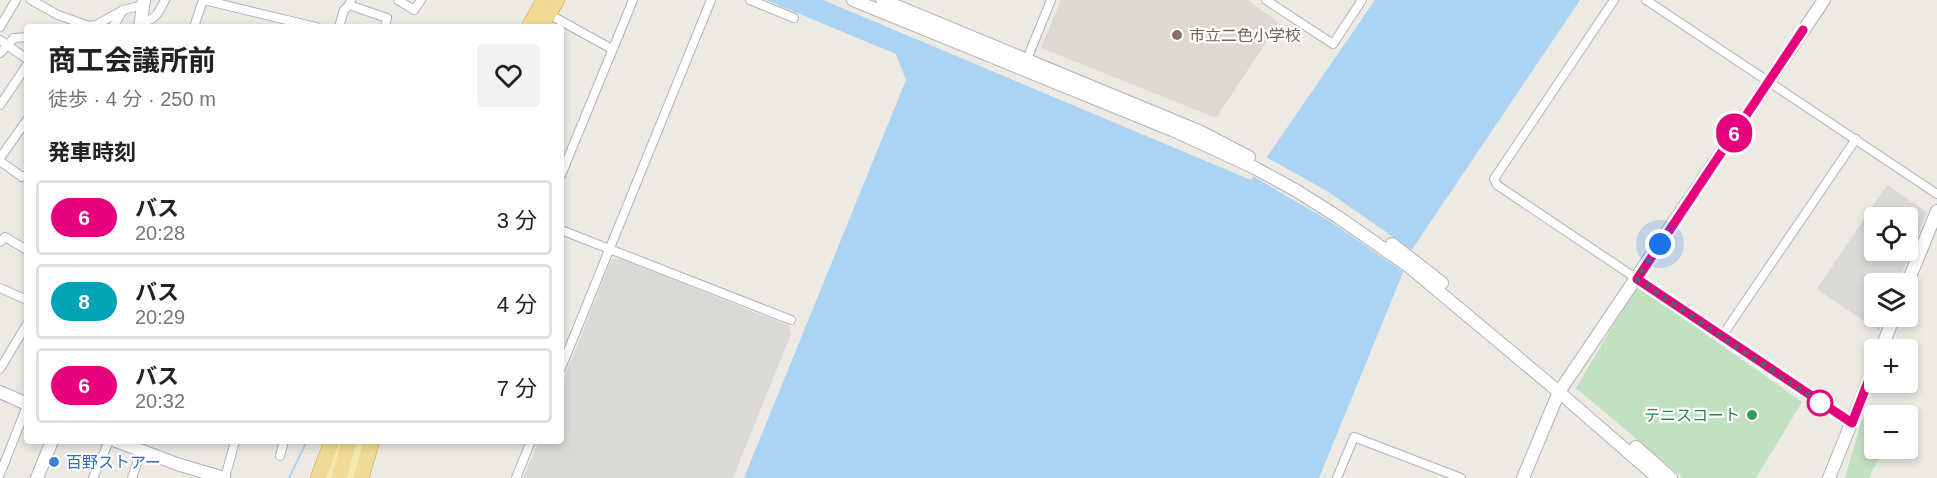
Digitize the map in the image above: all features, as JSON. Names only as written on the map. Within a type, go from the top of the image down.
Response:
[{"type":"highway","points":[[530,24],[544,0]]},
{"type":"highway","points":[[543,24],[557,0]]},
{"type":"highway","points":[[318,478],[331,444]]},
{"type":"highway","points":[[339,478],[349,444]]},
{"type":"highway","points":[[351,478],[362,444]]},
{"type":"highway","points":[[361,478],[371,444]]},
{"type":"main road","points":[[524,24],[538,0]]},
{"type":"main road","points":[[551,22],[564,0]]},
{"type":"main road","points":[[328,478],[341,444]]},
{"type":"street","points":[[0,27],[16,0]]},
{"type":"street","points":[[31,0],[73,24]]},
{"type":"street","points":[[143,24],[158,16],[165,0]]},
{"type":"street","points":[[195,24],[204,0],[293,24]]},
{"type":"street","points":[[398,0],[414,10],[421,0]]},
{"type":"street","points":[[564,168],[633,0]]},
{"type":"street","points":[[564,361],[711,0]]},
{"type":"street","points":[[750,0],[794,18]]},
{"type":"street","points":[[853,0],[1258,165]]},
{"type":"street","points":[[882,0],[1201,132],[1258,165],[1409,262],[1671,478]]},
{"type":"street","points":[[1027,59],[1051,0]]},
{"type":"street","points":[[1266,0],[1333,44],[1362,0]]},
{"type":"street","points":[[1614,0],[1494,179],[1497,185],[1852,423]]},
{"type":"street","points":[[1646,0],[1937,194]]},
{"type":"street","points":[[1523,478],[1561,388],[1824,0]]},
{"type":"street","points":[[340,24],[344,10],[350,2],[387,18],[386,24]]},
{"type":"street","points":[[98,24],[123,10],[144,3],[140,24]]},
{"type":"street","points":[[115,24],[123,10]]},
{"type":"street","points":[[564,28],[612,49]]},
{"type":"street","points":[[0,52],[14,39],[24,37]]},
{"type":"street","points":[[0,40],[24,57]]},
{"type":"street","points":[[0,105],[24,69]]},
{"type":"street","points":[[24,124],[0,159],[22,177],[24,176]]},
{"type":"street","points":[[1722,336],[1856,140]]},
{"type":"street","points":[[1912,273],[1937,211]]},
{"type":"street","points":[[564,231],[791,320]]},
{"type":"street","points":[[0,242],[5,237],[24,248]]},
{"type":"street","points":[[0,288],[24,299]]},
{"type":"street","points":[[0,369],[3,354],[24,328]]},
{"type":"street","points":[[1561,388],[1658,478]]},
{"type":"street","points":[[0,392],[24,404]]},
{"type":"street","points":[[1828,478],[1864,392]]},
{"type":"street","points":[[0,474],[24,413]]},
{"type":"street","points":[[1337,478],[1354,437],[1461,478]]},
{"type":"street","points":[[37,478],[51,444]]},
{"type":"street","points":[[93,478],[108,444]]},
{"type":"street","points":[[132,478],[136,447],[219,477],[234,444]]},
{"type":"street","points":[[280,456],[283,444]]},
{"type":"street","points":[[516,478],[530,444]]},
{"type":"shaded area","points":[[1061,0],[1248,0],[1279,23],[1216,118],[1041,48]]},
{"type":"shaded area","points":[[1887,185],[1927,212],[1918,234],[1918,207],[1872,207]]},
{"type":"shaded area","points":[[1864,219],[1864,261],[1907,261],[1902,273],[1864,273],[1864,321],[1817,289]]},
{"type":"shaded area","points":[[619,258],[789,326],[791,334],[733,478],[523,478],[538,444],[564,444],[564,378],[611,260]]},
{"type":"green space","points":[[1637,285],[1802,402],[1756,478],[1683,478],[1576,388]]},
{"type":"green space","points":[[1862,419],[1864,420],[1864,459],[1878,459],[1869,478],[1845,478]]},
{"type":"water","points":[[766,0],[823,0],[1251,180],[1375,0],[1580,0],[1413,248],[1319,478],[744,478],[906,80],[896,54]]},
{"type":"pier","points":[[1264,156],[1327,191],[1415,252],[1405,273],[1331,222],[1251,175]]},
{"type":"waterway","points":[[289,478],[306,444]]},
{"type":"bus line","name":"6","points":[[1803,30],[1637,279],[1852,423],[1864,392]]},
{"type":"place","name":"市立二色小学校","points":[[1177,35]]},
{"type":"place","name":"テニスコート","points":[[1752,415]]},
{"type":"place","name":"百野ストアー","points":[[54,462]]},
{"type":"route","points":[[1660,244],[1637,279],[1820,403]]}]
